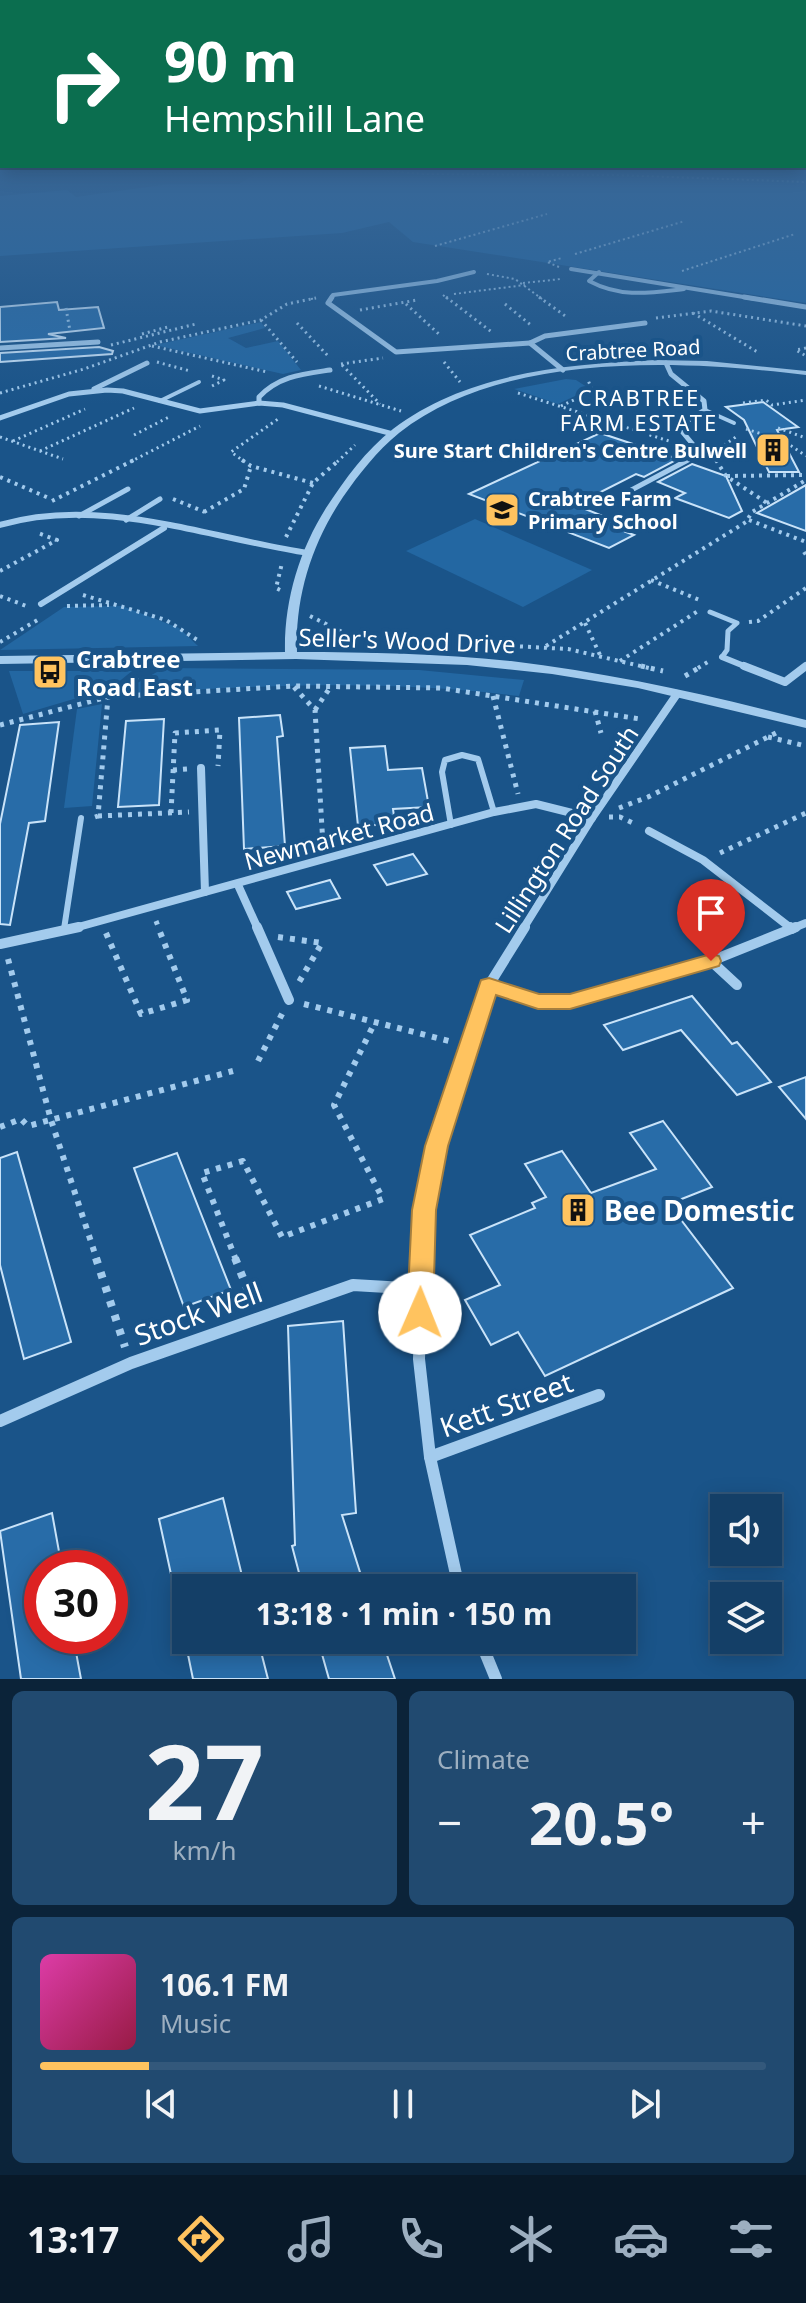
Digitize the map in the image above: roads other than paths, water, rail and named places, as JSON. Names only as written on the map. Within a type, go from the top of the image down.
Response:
[{"type":"street","points":[[571,269],[806,307]]},
{"type":"street","points":[[474,272],[437,281],[333,295],[328,303],[385,346],[403,353],[530,343],[545,336],[645,323]]},
{"type":"street","points":[[599,272],[589,281],[608,293],[629,296],[693,288]]},
{"type":"street","points":[[0,348],[98,342]]},
{"type":"street","points":[[530,343],[563,370]]},
{"type":"street","points":[[89,391],[147,363]]},
{"type":"street","points":[[666,363],[671,374],[704,401],[705,410],[682,424],[680,429],[700,452]]},
{"type":"street","name":"Crabtree Road","points":[[291,657],[295,597],[322,520],[345,487],[393,434],[429,410],[493,385],[583,368],[666,363],[725,364],[806,373]]},
{"type":"street","points":[[259,403],[259,397],[269,385],[286,377],[330,370]]},
{"type":"street","points":[[0,418],[49,399],[89,391],[123,391],[185,409],[216,410],[259,403],[296,409],[393,434]]},
{"type":"street","points":[[2,522],[79,516],[176,529],[283,551],[308,553]]},
{"type":"street","points":[[41,604],[164,528]]},
{"type":"street","name":"Seller's Wood Drive","points":[[0,660],[378,657],[492,663],[558,670],[806,724]]},
{"type":"street","points":[[722,657],[785,682],[806,666]]},
{"type":"street","name":"Lillington Road South","points":[[456,1574],[430,1457],[419,1359],[424,1210],[437,1146],[489,985],[592,818],[677,694]]},
{"type":"street","points":[[201,768],[205,892]]},
{"type":"street","name":"Newmarket Road","points":[[2,944],[64,931],[238,885],[522,806],[554,807],[592,818]]},
{"type":"street","points":[[649,831],[703,860],[792,929]]},
{"type":"street","name":"Newmarket Road","points":[[238,885],[289,1000]]},
{"type":"street","points":[[489,985],[538,1001],[570,1001],[711,961],[806,923]]},
{"type":"street","points":[[711,961],[737,985]]},
{"type":"street","name":"Stock Well","points":[[0,1421],[131,1363],[353,1285],[421,1289]]},
{"type":"street","name":"Kett Street","points":[[430,1457],[599,1395]]},
{"type":"street","points":[[486,1654],[496,1679]]},
{"type":"lane","points":[[160,401],[199,382]]},
{"type":"lane","points":[[705,410],[734,423]]},
{"type":"lane","points":[[622,495],[700,452]]},
{"type":"lane","points":[[79,516],[128,489]]},
{"type":"lane","points":[[125,521],[160,499]]},
{"type":"lane","points":[[710,612],[737,623],[728,631],[727,650],[722,657]]},
{"type":"lane","name":"Newmarket Road","points":[[451,826],[442,772],[445,760],[462,755],[478,759],[494,812]]},
{"type":"lane","points":[[64,931],[81,818]]},
{"type":"place","name":"Sure Start Children's Centre Bulwell","points":[[773,450]]},
{"type":"place","name":"Crabtree Farm Primary School","points":[[502,510]]},
{"type":"place","name":"Crabtree Road East","points":[[50,672]]},
{"type":"place","name":"Bee Domestic","points":[[578,1210]]},
{"type":"district","name":"CRABTREE FARM ESTATE","points":[[639,410]]}]
